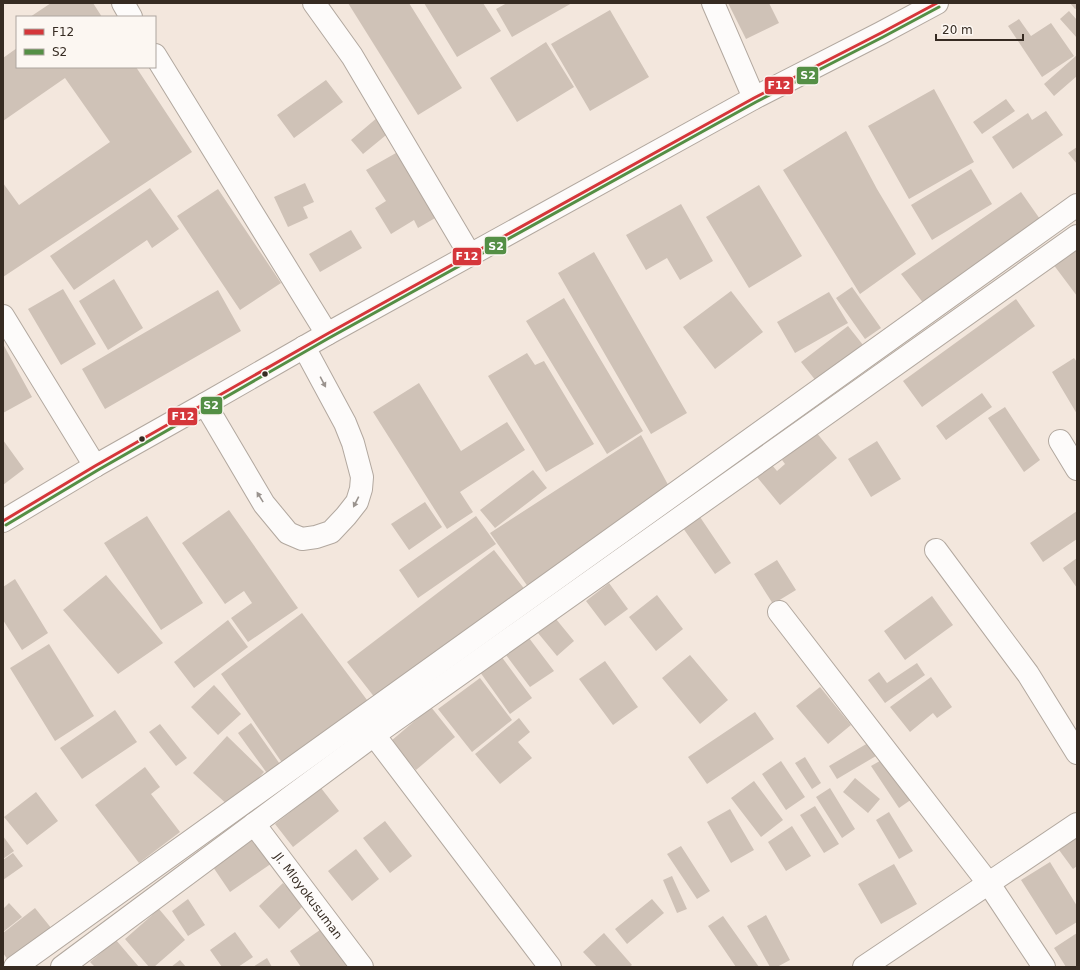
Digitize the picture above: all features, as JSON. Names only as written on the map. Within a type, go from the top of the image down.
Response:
[{"type":"street","points":[[123,3],[130,16]]},
{"type":"street","points":[[314,3],[352,56],[470,255]]},
{"type":"street","points":[[713,3],[754,98]]},
{"type":"street","points":[[3,520],[327,334],[754,98],[937,3]]},
{"type":"street","points":[[156,57],[327,334]]},
{"type":"street","points":[[16,967],[1077,205]]},
{"type":"street","points":[[62,967],[374,735],[1077,236]]},
{"type":"street","points":[[3,316],[95,466]]},
{"type":"street","points":[[205,404],[264,504],[288,533],[302,539],[316,537],[331,532],[357,502],[361,489],[362,477],[353,443],[345,423],[304,347]]},
{"type":"street","points":[[1060,441],[1077,468]]},
{"type":"street","points":[[936,550],[1028,674],[1077,753]]},
{"type":"street","points":[[779,612],[989,884],[1044,967]]},
{"type":"street","points":[[374,735],[550,967]]},
{"type":"street","name":"Jl. Mloyokusuman","points":[[254,824],[359,966]]},
{"type":"street","points":[[869,966],[1077,824]]},
{"type":"building","points":[[51,3],[93,3],[101,16],[32,16]]},
{"type":"building","points":[[348,3],[409,3],[462,88],[418,115]]},
{"type":"building","points":[[424,3],[483,3],[501,31],[457,57]]},
{"type":"building","points":[[507,3],[572,3],[512,37],[496,9]]},
{"type":"building","points":[[728,3],[769,3],[779,23],[746,39]]},
{"type":"building","points":[[1070,3],[1077,3],[1077,8],[1075,9]]},
{"type":"building","points":[[610,10],[649,77],[590,111],[551,44]]},
{"type":"building","points":[[1069,11],[1077,20],[1077,38],[1060,19]]},
{"type":"building","points":[[1019,19],[1031,36],[1051,23],[1074,56],[1042,77],[1008,26]]},
{"type":"building","points":[[546,42],[574,87],[517,122],[490,78]]},
{"type":"building","points":[[16,49],[16,68],[137,68],[192,152],[3,277],[3,183],[19,205],[110,142],[65,78],[3,121],[3,58]]},
{"type":"building","points":[[1077,55],[1077,76],[1054,96],[1044,84]]},
{"type":"building","points":[[326,80],[343,102],[294,138],[277,115]]},
{"type":"building","points":[[934,89],[974,162],[909,199],[868,126]]},
{"type":"building","points":[[1006,99],[1015,111],[982,134],[973,122]]},
{"type":"building","points":[[1046,111],[1063,135],[1013,169],[992,137],[1028,113],[1032,120]]},
{"type":"building","points":[[378,117],[391,131],[363,154],[351,140]]},
{"type":"building","points":[[846,131],[877,189],[916,254],[860,294],[783,170]]},
{"type":"building","points":[[1077,147],[1077,164],[1068,153]]},
{"type":"building","points":[[403,149],[442,214],[418,228],[414,220],[391,234],[375,208],[386,201],[366,170]]},
{"type":"building","points":[[971,169],[992,204],[932,240],[911,205]]},
{"type":"building","points":[[305,183],[314,202],[303,207],[308,218],[288,227],[274,197]]},
{"type":"building","points":[[759,185],[802,256],[749,288],[706,217]]},
{"type":"building","points":[[150,188],[179,229],[152,248],[147,240],[74,290],[50,256]]},
{"type":"building","points":[[218,189],[281,283],[240,310],[177,216]]},
{"type":"building","points":[[1021,192],[1042,222],[924,304],[901,274]]},
{"type":"building","points":[[681,204],[713,261],[680,280],[667,258],[646,270],[626,235]]},
{"type":"building","points":[[351,230],[362,248],[320,272],[309,254]]},
{"type":"building","points":[[1075,248],[1077,250],[1077,296],[1053,264]]},
{"type":"building","points":[[594,252],[687,413],[651,434],[558,273]]},
{"type":"building","points":[[114,279],[143,328],[108,350],[79,301]]},
{"type":"building","points":[[852,287],[881,328],[865,339],[836,298]]},
{"type":"building","points":[[63,289],[96,344],[61,365],[28,309]]},
{"type":"building","points":[[218,290],[241,331],[105,409],[82,369]]},
{"type":"building","points":[[731,291],[763,332],[715,369],[683,327]]},
{"type":"building","points":[[829,292],[848,323],[795,353],[777,322]]},
{"type":"building","points":[[564,298],[643,431],[607,454],[526,321]]},
{"type":"building","points":[[1016,299],[1035,326],[922,407],[903,381]]},
{"type":"building","points":[[848,326],[867,350],[820,386],[801,362]]},
{"type":"building","points":[[3,344],[32,397],[3,413]]},
{"type":"building","points":[[527,353],[535,365],[544,361],[594,444],[546,472],[488,376]]},
{"type":"building","points":[[1074,358],[1077,362],[1077,414],[1052,372]]},
{"type":"building","points":[[419,383],[461,451],[507,422],[525,450],[460,492],[473,512],[447,529],[373,412]]},
{"type":"building","points":[[982,393],[992,407],[946,440],[936,426]]},
{"type":"building","points":[[1005,407],[1040,460],[1024,472],[988,418]]},
{"type":"building","points":[[816,432],[837,458],[780,505],[757,477],[772,465],[777,471],[785,464],[782,460]]},
{"type":"building","points":[[641,435],[672,492],[531,591],[490,533]]},
{"type":"building","points":[[3,440],[24,469],[3,485]]},
{"type":"building","points":[[877,441],[901,479],[871,497],[848,459]]},
{"type":"building","points":[[533,470],[547,488],[495,528],[480,510]]},
{"type":"building","points":[[425,502],[442,527],[409,550],[391,524]]},
{"type":"building","points":[[229,510],[298,608],[248,642],[231,618],[252,603],[244,591],[225,604],[182,543]]},
{"type":"building","points":[[1077,511],[1077,539],[1043,562],[1030,543]]},
{"type":"building","points":[[147,516],[203,603],[161,630],[104,543]]},
{"type":"building","points":[[476,516],[496,544],[418,598],[399,570]]},
{"type":"building","points":[[700,517],[731,563],[715,574],[683,528]]},
{"type":"building","points":[[494,550],[526,591],[379,703],[347,662]]},
{"type":"building","points":[[1077,558],[1077,588],[1063,568]]},
{"type":"building","points":[[777,560],[796,590],[773,604],[754,574]]},
{"type":"building","points":[[106,575],[163,643],[118,674],[63,610]]},
{"type":"building","points":[[15,579],[48,633],[22,650],[3,620],[3,587]]},
{"type":"building","points":[[609,583],[628,609],[605,626],[586,601]]},
{"type":"building","points":[[657,595],[683,629],[656,651],[629,617]]},
{"type":"building","points":[[932,596],[953,625],[905,660],[884,631]]},
{"type":"building","points":[[302,613],[370,704],[285,767],[221,674]]},
{"type":"building","points":[[556,619],[574,641],[557,656],[538,633]]},
{"type":"building","points":[[228,620],[248,647],[194,688],[174,662]]},
{"type":"building","points":[[529,638],[554,671],[530,687],[506,655]]},
{"type":"building","points":[[49,644],[94,716],[55,741],[10,668]]},
{"type":"building","points":[[690,655],[728,700],[700,724],[662,678]]},
{"type":"building","points":[[501,656],[532,698],[510,714],[480,672]]},
{"type":"building","points":[[605,661],[638,707],[613,725],[579,679]]},
{"type":"building","points":[[917,663],[925,675],[885,703],[868,680],[879,672],[887,683]]},
{"type":"building","points":[[931,677],[952,707],[937,718],[933,713],[910,732],[890,707]]},
{"type":"building","points":[[480,678],[512,720],[472,752],[438,709]]},
{"type":"building","points":[[214,685],[241,714],[218,735],[191,707]]},
{"type":"building","points":[[820,687],[851,725],[828,744],[796,706]]},
{"type":"building","points":[[431,707],[455,737],[416,770],[391,741]]},
{"type":"building","points":[[115,710],[137,742],[82,779],[60,748]]},
{"type":"building","points":[[755,712],[774,739],[707,784],[688,757]]},
{"type":"building","points":[[519,718],[530,732],[518,742],[532,758],[500,784],[475,754]]},
{"type":"building","points":[[251,723],[282,767],[269,776],[238,733]]},
{"type":"building","points":[[160,724],[187,758],[176,766],[149,732]]},
{"type":"building","points":[[227,736],[264,772],[231,808],[193,773]]},
{"type":"building","points":[[868,743],[876,756],[837,779],[829,766]]},
{"type":"building","points":[[805,757],[821,783],[812,789],[795,763]]},
{"type":"building","points":[[885,758],[912,799],[899,808],[871,766]]},
{"type":"building","points":[[781,761],[805,797],[786,810],[762,774]]},
{"type":"building","points":[[145,767],[160,787],[151,794],[180,832],[139,863],[95,805]]},
{"type":"building","points":[[855,778],[880,799],[868,813],[843,792]]},
{"type":"building","points":[[754,781],[783,820],[761,837],[731,798]]},
{"type":"building","points":[[321,788],[339,811],[293,847],[275,824]]},
{"type":"building","points":[[830,788],[855,829],[842,838],[816,797]]},
{"type":"building","points":[[36,792],[58,821],[27,845],[4,817]]},
{"type":"building","points":[[815,806],[839,844],[824,853],[800,815]]},
{"type":"building","points":[[730,809],[754,850],[731,863],[707,822]]},
{"type":"building","points":[[889,812],[913,851],[899,859],[876,820]]},
{"type":"building","points":[[385,821],[412,856],[390,873],[363,838]]},
{"type":"building","points":[[792,826],[811,856],[786,871],[768,842]]},
{"type":"building","points":[[3,836],[14,851],[3,859]]},
{"type":"building","points":[[257,836],[275,861],[230,892],[213,867]]},
{"type":"building","points":[[1077,837],[1077,866],[1073,869],[1059,850]]},
{"type":"building","points":[[681,846],[710,891],[697,899],[667,854]]},
{"type":"building","points":[[356,849],[379,879],[352,901],[328,871]]},
{"type":"building","points":[[13,853],[23,866],[3,880],[3,860]]},
{"type":"building","points":[[1050,862],[1077,906],[1077,922],[1056,935],[1021,880]]},
{"type":"building","points":[[894,864],[917,904],[881,924],[858,884]]},
{"type":"building","points":[[672,876],[687,909],[677,913],[663,880]]},
{"type":"building","points":[[283,883],[304,905],[279,929],[259,906]]},
{"type":"building","points":[[188,899],[205,925],[188,936],[172,911]]},
{"type":"building","points":[[652,899],[664,913],[627,944],[615,929]]},
{"type":"building","points":[[9,903],[22,917],[3,932],[3,909]]},
{"type":"building","points":[[35,908],[56,934],[13,967],[3,953],[3,933]]},
{"type":"building","points":[[159,909],[185,940],[154,967],[149,967],[125,939]]},
{"type":"building","points":[[766,915],[790,960],[777,967],[770,967],[747,926]]},
{"type":"building","points":[[723,916],[759,967],[736,967],[708,926]]},
{"type":"building","points":[[327,925],[353,961],[344,967],[301,967],[290,951]]},
{"type":"building","points":[[235,932],[253,957],[238,967],[222,967],[210,950]]},
{"type":"building","points":[[604,933],[632,965],[629,967],[597,967],[583,952]]},
{"type":"building","points":[[1077,933],[1077,967],[1066,967],[1054,948]]},
{"type":"building","points":[[116,940],[139,967],[95,967],[90,962]]},
{"type":"building","points":[[267,958],[272,967],[253,967]]},
{"type":"building","points":[[180,960],[186,967],[171,967]]},
{"type":"transit line","name":"F12","points":[[3,521],[95,466],[327,334],[754,98],[937,3]]},
{"type":"transit line","name":"S2","points":[[6,525],[98,470],[329,338],[756,102],[939,7]]}]
